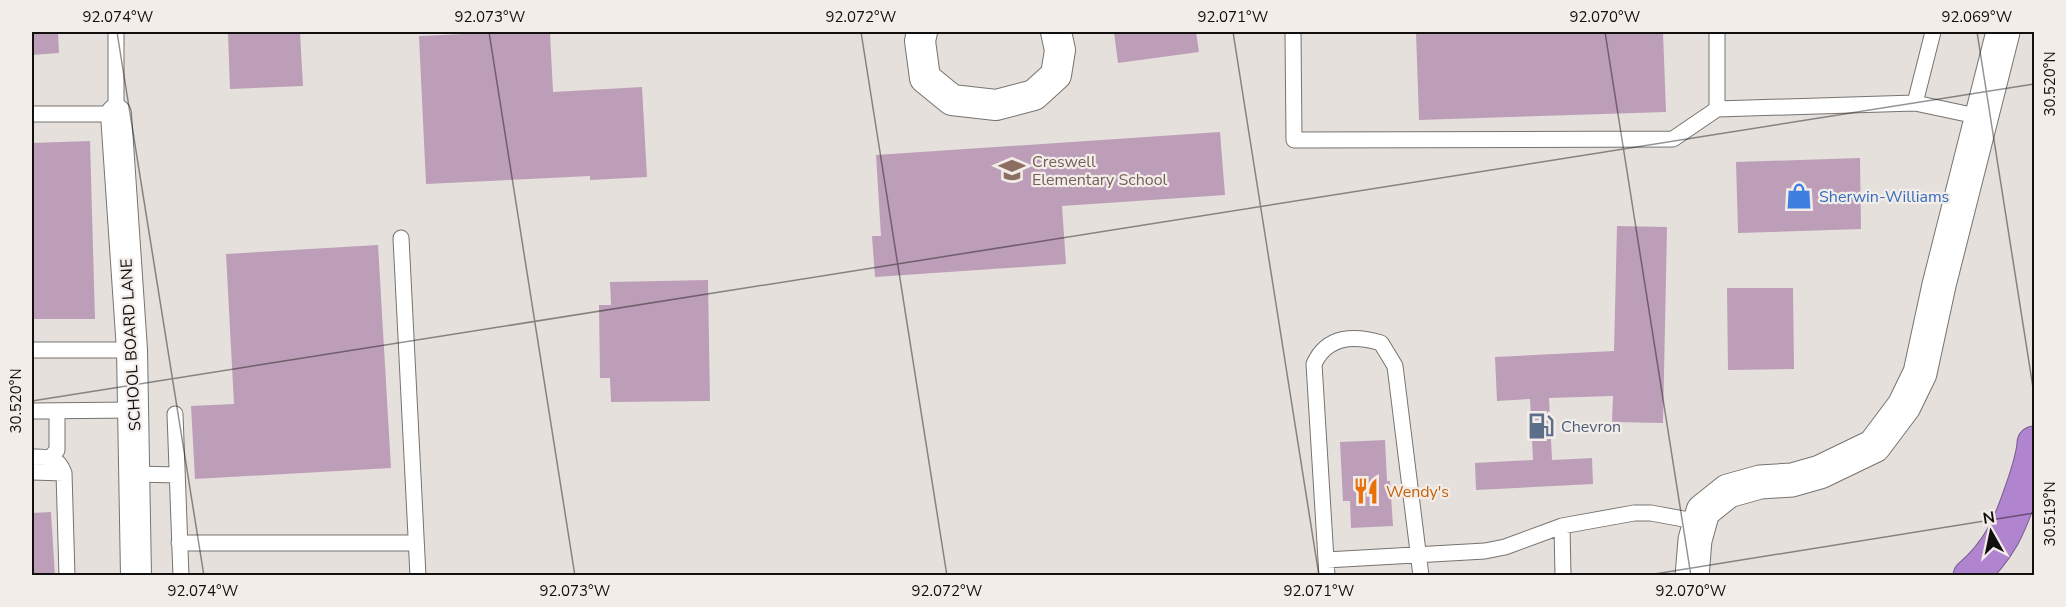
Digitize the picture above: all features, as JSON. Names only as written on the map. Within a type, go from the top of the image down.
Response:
[{"type":"highway","points":[[1970,576],[1979,568],[2003,536],[2022,487],[2034,443]]},
{"type":"street","points":[[922,32],[920,41],[925,78],[952,100],[996,105],[1034,95],[1056,75],[1060,50],[1056,32]]},
{"type":"street","points":[[1692,576],[1695,540],[1703,511],[1728,491],[1760,482],[1792,480],[1820,472],[1874,446],[1904,406],[1920,373],[1939,285],[2003,32]]},
{"type":"street","name":"SCHOOL BOARD LANE","points":[[116,114],[132,350],[136,576]]},
{"type":"lane","points":[[32,114],[116,114],[116,32]]},
{"type":"lane","points":[[1293,32],[1294,140],[1674,139],[1717,109],[1915,103],[1980,117]]},
{"type":"lane","points":[[1717,32],[1717,109]]},
{"type":"lane","points":[[1915,103],[1933,32]]},
{"type":"lane","points":[[401,237],[418,576]]},
{"type":"lane","points":[[1422,576],[1419,555],[1395,366],[1381,343],[1362,338],[1340,339],[1320,351],[1314,364],[1326,568],[1419,555],[1485,551],[1505,547],[1562,526],[1634,513],[1651,513],[1700,522]]},
{"type":"lane","points":[[32,350],[132,350]]},
{"type":"lane","points":[[32,411],[133,410]]},
{"type":"lane","points":[[51,457],[57,450],[57,411]]},
{"type":"lane","points":[[175,414],[181,576]]},
{"type":"lane","points":[[32,457],[51,457],[58,460],[64,473],[68,576]]},
{"type":"lane","points":[[32,472],[64,473]]},
{"type":"lane","points":[[135,474],[177,475]]},
{"type":"lane","points":[[1562,526],[1563,576]]},
{"type":"lane","points":[[179,543],[416,543]]},
{"type":"building","points":[[32,32],[58,32],[59,53],[32,55]]},
{"type":"building","points":[[228,32],[300,32],[303,86],[230,89]]},
{"type":"building","points":[[550,32],[553,92],[642,87],[647,177],[590,180],[590,176],[426,184],[419,36]]},
{"type":"building","points":[[1114,32],[1196,32],[1199,52],[1118,63]]},
{"type":"building","points":[[1416,32],[1663,32],[1666,112],[1419,120]]},
{"type":"building","points":[[1220,132],[1225,195],[1062,206],[1066,264],[875,277],[872,236],[881,236],[876,155]]},
{"type":"building","points":[[90,141],[95,319],[32,319],[32,143]]},
{"type":"building","name":"Sherwin-Williams","points":[[1860,158],[1861,229],[1738,233],[1736,162]]},
{"type":"building","points":[[1617,226],[1667,227],[1663,423],[1612,422],[1613,396],[1549,398],[1552,460],[1592,458],[1593,484],[1476,490],[1475,463],[1533,460],[1530,399],[1497,401],[1495,357],[1614,351]]},
{"type":"building","points":[[378,245],[391,468],[195,479],[191,406],[234,404],[226,254]]},
{"type":"building","points":[[708,280],[710,401],[611,402],[610,378],[600,378],[599,305],[611,305],[610,282]]},
{"type":"building","points":[[1727,288],[1793,288],[1794,369],[1728,370]]},
{"type":"building","name":"Wendy's","points":[[1385,440],[1387,481],[1390,481],[1393,526],[1351,528],[1350,501],[1343,501],[1340,442]]},
{"type":"building","points":[[51,512],[55,576],[32,576],[32,513]]},
{"type":"place","name":"Creswell Elementary School","points":[[1012,170]]},
{"type":"place","name":"Sherwin-Williams","points":[[1799,196]]},
{"type":"place","name":"Chevron","points":[[1541,426]]},
{"type":"place","name":"Wendy's","points":[[1366,491]]}]
